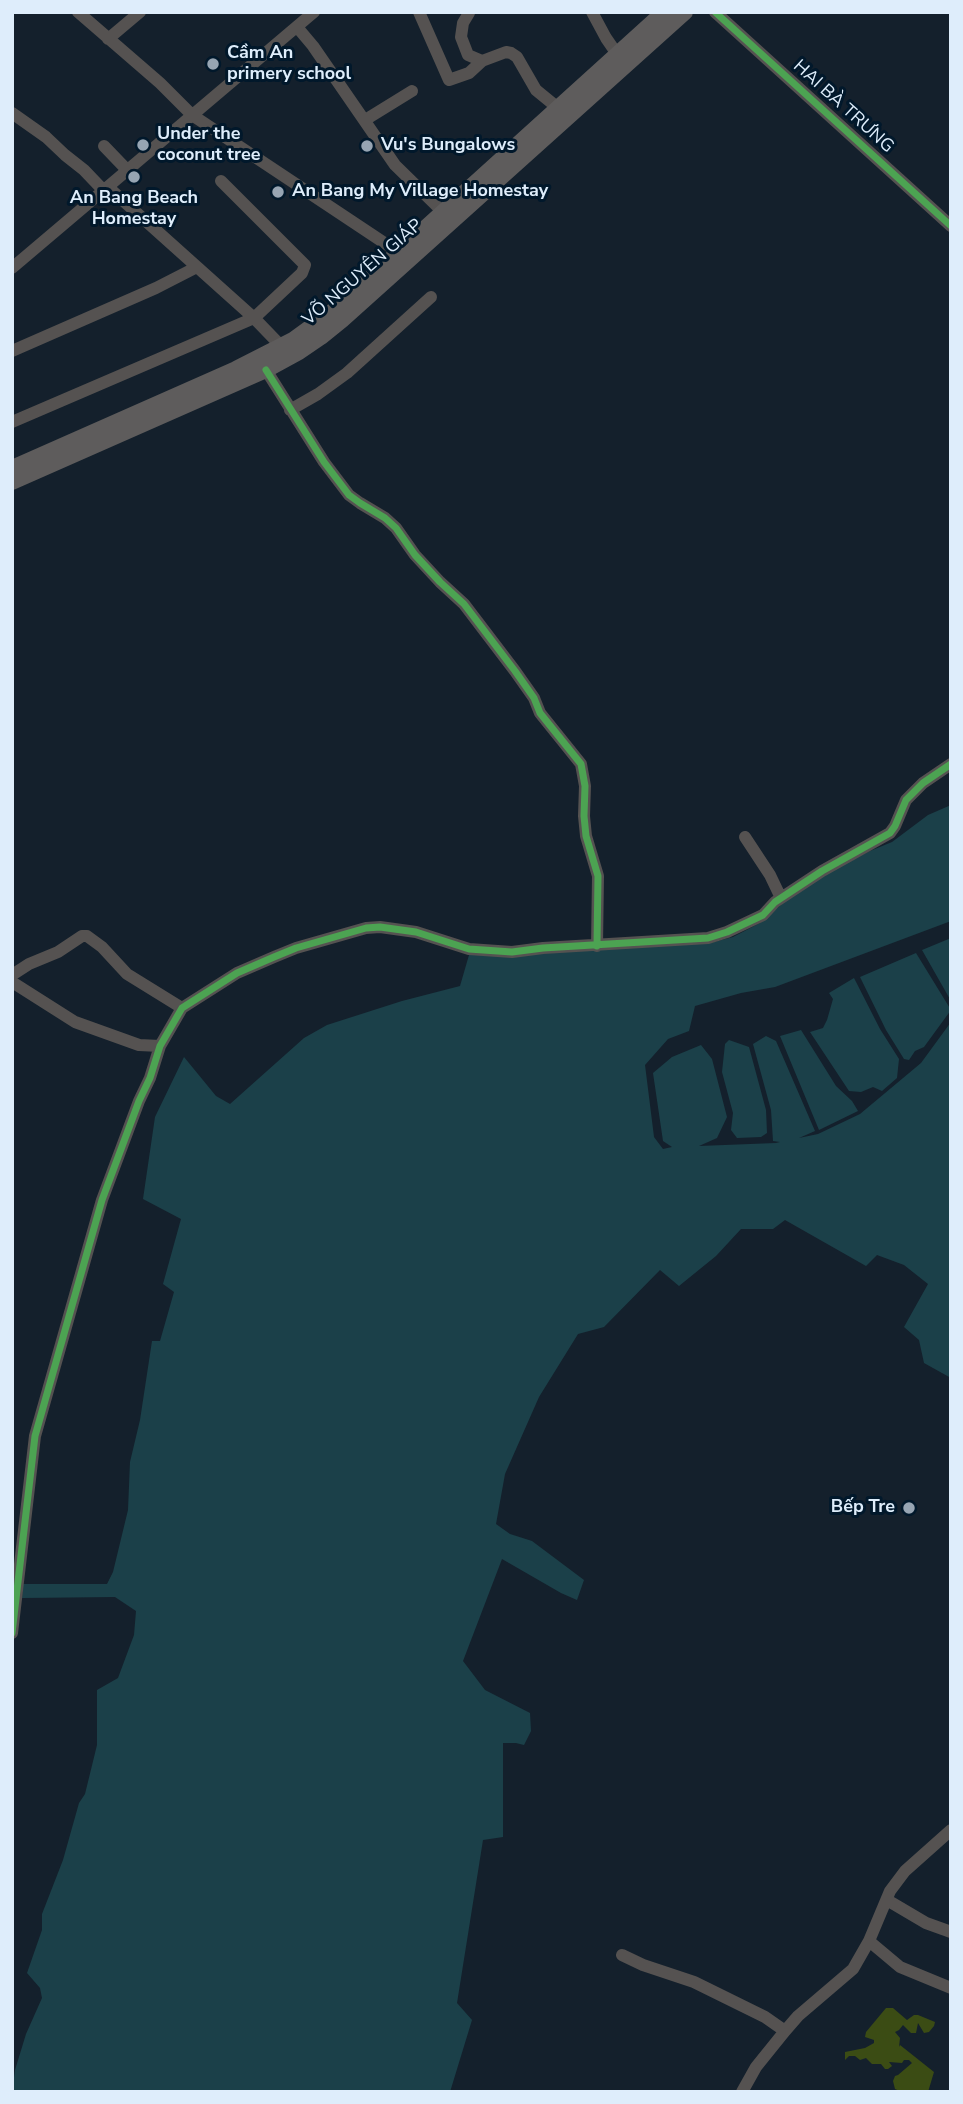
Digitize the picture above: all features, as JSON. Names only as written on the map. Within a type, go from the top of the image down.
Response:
[{"type":"main road","name":"VÕ NGUYÊN GIÁP","points":[[12,482],[266,370],[664,12]]},
{"type":"main road","name":"VÕ NGUYÊN GIÁP","points":[[12,468],[236,369],[285,352],[342,320],[685,12]]},
{"type":"street","points":[[78,12],[160,83],[192,115],[398,252]]},
{"type":"street","points":[[108,39],[140,12]]},
{"type":"street","points":[[12,268],[314,12]]},
{"type":"street","points":[[419,12],[449,80],[469,73],[482,61],[506,52],[513,54],[522,65],[536,90],[558,108]]},
{"type":"street","points":[[592,12],[617,54]]},
{"type":"street","name":"HAI BÀ TRƯNG","points":[[715,12],[951,226]]},
{"type":"street","points":[[469,13],[461,29],[461,37],[468,55],[482,61]]},
{"type":"street","points":[[297,27],[395,165],[443,212]]},
{"type":"street","points":[[365,120],[412,91]]},
{"type":"street","points":[[12,113],[46,136],[197,267],[254,318],[285,352]]},
{"type":"street","points":[[104,146],[128,171]]},
{"type":"street","points":[[12,422],[254,318],[302,273],[305,265],[220,181]]},
{"type":"street","points":[[12,351],[156,288],[197,267]]},
{"type":"street","points":[[290,410],[347,373],[431,297]]},
{"type":"street","points":[[266,370],[324,462],[349,495],[396,527],[415,555],[470,612],[534,698],[540,713],[581,764],[584,774],[586,836],[598,876],[597,946]]},
{"type":"street","points":[[12,1633],[35,1436],[93,1227],[160,1046],[182,1008],[237,974],[285,952],[366,928],[416,932],[469,948],[492,951],[708,938],[727,932],[763,915],[781,898],[822,871],[890,833],[906,800],[923,783],[951,764]]},
{"type":"street","points":[[745,837],[770,875],[781,898]]},
{"type":"street","points":[[12,975],[29,964],[58,952],[82,936],[87,936],[102,947],[127,974],[182,1008]]},
{"type":"street","points":[[12,982],[53,1010],[91,1029],[139,1045],[160,1046]]},
{"type":"street","points":[[742,2092],[756,2067],[798,2016],[853,1969],[869,1941],[894,1884],[951,1830]]},
{"type":"street","points":[[887,1900],[926,1923],[951,1932]]},
{"type":"street","points":[[869,1941],[900,1967],[951,1988]]},
{"type":"street","points":[[622,1955],[694,1982],[765,2017],[785,2031]]},
{"type":"green space","points":[[886,2008],[893,2008],[907,2020],[918,2015],[935,2022],[929,2032],[924,2033],[918,2023],[916,2033],[911,2033],[903,2025],[895,2032],[900,2038],[899,2047],[900,2045],[934,2072],[928,2092],[902,2092],[895,2089],[895,2076],[912,2063],[909,2060],[902,2063],[889,2062],[892,2066],[885,2069],[881,2064],[872,2064],[866,2058],[860,2060],[849,2056],[845,2060],[845,2052],[865,2048],[874,2043],[874,2040],[865,2037],[866,2032]]},
{"type":"shaded area","points":[[951,805],[951,921],[775,987],[695,1006],[689,1031],[668,1039],[645,1065],[654,1137],[663,1149],[672,1147],[663,1141],[653,1073],[672,1057],[701,1045],[712,1059],[727,1117],[717,1138],[699,1146],[776,1143],[780,1142],[773,1141],[771,1110],[753,1044],[766,1036],[776,1041],[815,1131],[799,1138],[818,1134],[860,1114],[921,1063],[951,1022],[951,1378],[924,1363],[919,1340],[904,1327],[928,1284],[904,1265],[877,1255],[866,1266],[785,1220],[773,1229],[741,1229],[716,1256],[679,1286],[660,1270],[604,1327],[578,1334],[539,1397],[505,1474],[496,1524],[510,1534],[532,1541],[584,1580],[577,1600],[502,1559],[463,1661],[485,1690],[530,1713],[531,1731],[524,1745],[503,1743],[503,1837],[483,1840],[457,2003],[472,2020],[450,2092],[12,2092],[15,2070],[26,2034],[42,1998],[40,1988],[27,1973],[42,1930],[42,1914],[63,1860],[79,1803],[85,1794],[97,1745],[97,1690],[118,1678],[134,1635],[136,1611],[115,1597],[22,1598],[23,1584],[107,1584],[113,1572],[128,1510],[130,1462],[140,1420],[152,1341],[160,1341],[174,1292],[163,1284],[181,1219],[143,1199],[155,1117],[184,1057],[216,1096],[230,1104],[304,1038],[327,1025],[460,986],[469,955],[710,943],[733,937],[760,923],[804,885],[892,842],[928,815]]},
{"type":"shaded area","points":[[951,938],[951,1001],[922,950]]},
{"type":"shaded area","points":[[916,953],[951,1010],[924,1047],[915,1051],[909,1060],[904,1059],[886,1030],[860,977]]},
{"type":"shaded area","points":[[854,978],[899,1059],[897,1078],[882,1091],[873,1087],[861,1092],[849,1091],[810,1032],[823,1028],[827,1020],[833,999],[829,993]]},
{"type":"shaded area","points":[[801,1030],[836,1086],[852,1101],[858,1111],[819,1130],[780,1036]]},
{"type":"shaded area","points":[[729,1040],[749,1047],[766,1110],[767,1133],[761,1137],[737,1138],[731,1130],[733,1113],[722,1072],[725,1044]]},
{"type":"cycle path","points":[[715,12],[951,226]]},
{"type":"cycle path","points":[[266,370],[324,462],[349,495],[396,528],[415,555],[464,604],[534,698],[540,713],[581,764],[585,786],[586,836],[598,876],[597,946]]},
{"type":"cycle path","points":[[12,1633],[35,1436],[102,1200],[160,1046],[182,1008],[237,973],[296,948],[366,928],[380,927],[416,932],[469,949],[512,952],[708,938],[727,932],[763,915],[775,902],[822,871],[890,833],[906,800],[923,783],[951,764]]},
{"type":"place","name":"Cầm An primery school","points":[[213,64]]},
{"type":"place","name":"Under the coconut tree","points":[[143,145]]},
{"type":"place","name":"Vu's Bungalows","points":[[367,146]]},
{"type":"place","name":"An Bang Beach Homestay","points":[[134,177]]},
{"type":"place","name":"An Bang My Village Homestay","points":[[278,192]]},
{"type":"place","name":"Bếp Tre","points":[[909,1508]]}]
